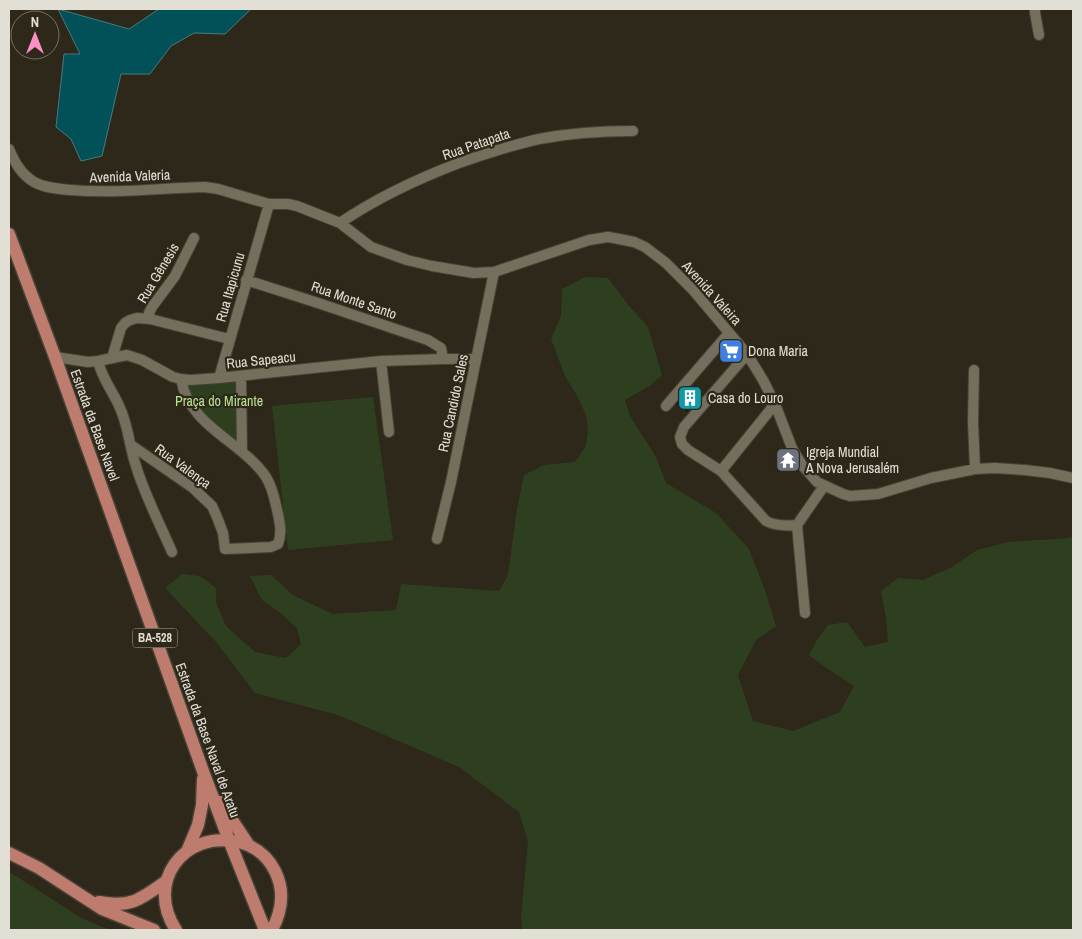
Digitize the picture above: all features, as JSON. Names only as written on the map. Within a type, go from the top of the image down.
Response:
[{"type":"main road","name":"BA-528","points":[[9,234],[55,357]]},
{"type":"main road","name":"Estrada da Base Navel","points":[[55,357],[106,502]]},
{"type":"main road","name":"Estrada da Base Naval de Aratu","points":[[106,502],[204,774],[265,930]]},
{"type":"main road","points":[[204,774],[248,844]]},
{"type":"main road","points":[[188,850],[198,825],[204,774]]},
{"type":"main road","points":[[90,901],[114,905],[125,904],[151,893],[165,882],[176,862],[188,850],[211,840],[229,840],[248,844],[259,850],[272,865],[280,883],[285,930]]},
{"type":"main road","points":[[9,853],[39,868],[102,909],[154,930]]},
{"type":"main road","points":[[165,882],[164,892],[168,913],[171,923],[176,930]]},
{"type":"main road","points":[[272,930],[279,914],[281,902]]},
{"type":"street","points":[[1035,9],[1039,35]]},
{"type":"street","name":"Rua Patapata","points":[[340,222],[408,184],[506,147],[571,134],[599,131],[633,131]]},
{"type":"street","name":"Avenida Valeria","points":[[9,149],[25,176],[35,183],[59,189],[85,192],[205,187],[269,204]]},
{"type":"street","name":"Avenida Valeira","points":[[269,204],[297,206],[340,222],[371,247],[407,260],[474,273],[494,272],[589,240],[608,238],[634,242],[645,246],[693,290],[747,354],[763,380],[792,448],[802,465],[817,482],[850,496],[878,494],[931,478],[975,469],[1024,470],[1073,478]]},
{"type":"street","name":"Rua Itapicunu","points":[[219,378],[269,204]]},
{"type":"street","name":"Rua Gênesis","points":[[112,358],[119,334],[125,324],[137,318],[150,319],[149,313],[152,307],[175,276],[194,238]]},
{"type":"street","name":"Rua Candido Sales","points":[[437,539],[494,272]]},
{"type":"street","name":"Rua Monte Santo","points":[[246,280],[428,340],[441,348],[443,359]]},
{"type":"street","points":[[150,319],[229,339]]},
{"type":"street","points":[[666,406],[729,333]]},
{"type":"street","points":[[747,354],[684,427],[680,437],[682,444],[688,450],[721,471],[766,520],[772,524],[797,525]]},
{"type":"street","name":"Rua Sapeacu","points":[[55,357],[76,361],[135,357],[182,380],[242,376],[381,361],[476,360]]},
{"type":"street","name":"Rua Valença","points":[[98,361],[100,370],[116,398],[123,415],[136,468],[172,552]]},
{"type":"street","points":[[381,361],[389,432]]},
{"type":"street","points":[[974,370],[973,422],[975,469]]},
{"type":"street","points":[[242,376],[242,452]]},
{"type":"street","points":[[182,380],[186,395],[195,410],[205,422],[242,452]]},
{"type":"street","points":[[721,471],[774,404]]},
{"type":"street","name":"Rua Valença","points":[[131,445],[193,488],[212,506],[223,533],[224,549],[276,546],[280,541],[280,529],[271,486],[260,470],[242,452]]},
{"type":"street","points":[[805,613],[797,525],[824,486]]},
{"type":"green space","points":[[585,277],[608,278],[648,327],[662,375],[651,385],[625,400],[630,416],[656,457],[666,483],[716,513],[749,549],[766,593],[776,626],[756,640],[738,675],[753,721],[793,731],[840,712],[854,686],[809,655],[828,625],[847,622],[865,647],[888,642],[881,591],[898,578],[923,580],[952,567],[977,550],[1008,542],[1070,538],[1073,536],[1073,930],[522,930],[521,916],[528,842],[519,812],[459,767],[338,715],[255,693],[217,643],[165,588],[182,574],[200,576],[216,588],[216,603],[226,626],[255,652],[286,658],[301,644],[297,628],[262,600],[250,576],[271,575],[293,595],[332,614],[396,610],[401,584],[499,591],[508,575],[517,509],[524,475],[544,465],[575,462],[586,446],[588,430],[586,415],[565,376],[551,339],[561,316],[562,289]]},
{"type":"green space","name":"Praça do Mirante","points":[[240,378],[240,448],[197,408],[184,382]]},
{"type":"green space","points":[[373,397],[393,540],[288,550],[272,406]]},
{"type":"green space","points":[[9,872],[81,918],[110,930],[9,930]]},
{"type":"water","points":[[159,9],[251,9],[225,34],[194,33],[171,46],[150,74],[121,74],[102,156],[81,161],[71,139],[56,127],[64,54],[80,54],[58,10],[129,29]]},
{"type":"building","name":"Casa do Louro","points":[[687,386],[702,397],[691,409],[678,399]]},
{"type":"place","name":"Dona Maria","points":[[731,351]]},
{"type":"place","name":"Casa do Louro","points":[[690,398]]},
{"type":"place","name":"Igreja Mundial A Nova Jerusalém","points":[[788,460]]}]
